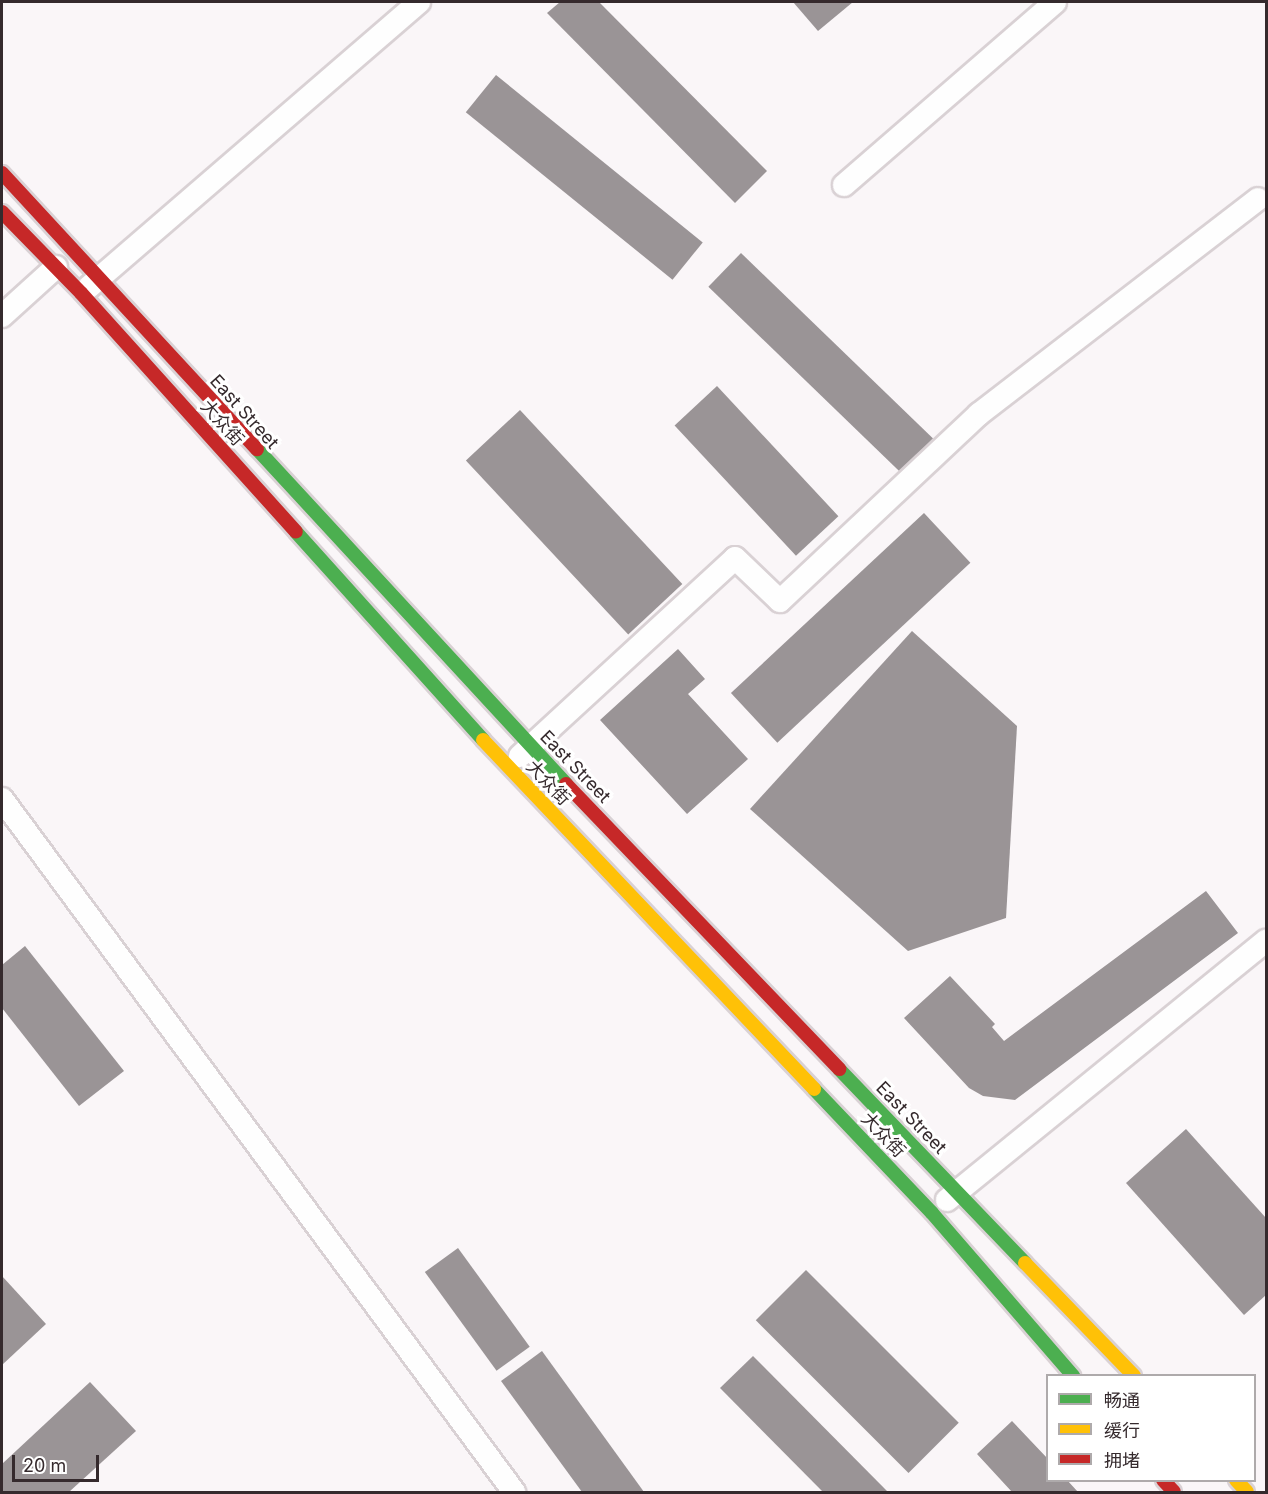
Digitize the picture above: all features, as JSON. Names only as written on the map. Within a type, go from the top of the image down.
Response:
[{"type":"main road","name":"East Street","points":[[2,173],[530,746],[1132,1374]]},
{"type":"main road","name":"大众街","points":[[2,212],[81,294],[508,767],[932,1213],[1070,1374]]},
{"type":"street","points":[[81,294],[420,2]]},
{"type":"street","points":[[844,185],[1055,2]]},
{"type":"street","points":[[508,767],[735,558],[780,601],[980,414],[1258,199]]},
{"type":"street","points":[[2,316],[56,267]]},
{"type":"street","points":[[2,799],[514,1492]]},
{"type":"street","points":[[932,1213],[1266,941]]},
{"type":"building","points":[[560,2],[599,2],[767,171],[735,203],[547,13]]},
{"type":"building","points":[[793,2],[853,2],[818,31]]},
{"type":"building","points":[[496,75],[703,242],[673,280],[466,112]]},
{"type":"building","points":[[741,253],[933,438],[900,472],[708,287]]},
{"type":"building","points":[[717,386],[838,516],[796,556],[675,426]]},
{"type":"building","points":[[520,410],[682,584],[628,635],[466,460]]},
{"type":"building","points":[[924,513],[970,563],[777,743],[731,693]]},
{"type":"building","points":[[912,631],[1017,726],[1006,918],[908,951],[750,809]]},
{"type":"building","points":[[678,649],[705,679],[688,694],[748,759],[687,814],[600,720]]},
{"type":"building","points":[[1206,891],[1238,933],[1015,1100],[983,1096],[969,1088],[904,1018],[950,976],[995,1024],[992,1027],[1004,1041]]},
{"type":"building","points":[[25,946],[124,1071],[79,1106],[2,1008],[2,965]]},
{"type":"building","points":[[1186,1129],[1266,1218],[1266,1295],[1244,1315],[1126,1183]]},
{"type":"building","points":[[458,1248],[530,1347],[497,1371],[425,1272]]},
{"type":"building","points":[[806,1270],[959,1423],[909,1473],[756,1320]]},
{"type":"building","points":[[2,1276],[46,1324],[2,1365]]},
{"type":"building","points":[[542,1351],[644,1492],[582,1492],[501,1381]]},
{"type":"building","points":[[753,1356],[888,1492],[823,1492],[720,1388]]},
{"type":"building","points":[[90,1382],[136,1431],[69,1492],[3,1492],[2,1464]]},
{"type":"building","points":[[1012,1421],[1046,1457],[1046,1482],[1069,1482],[1078,1492],[1012,1492],[977,1454]]},
{"type":"traffic: fast","points":[[257,449],[566,784]]},
{"type":"traffic: fast","points":[[296,532],[483,740]]},
{"type":"traffic: fast","points":[[839,1069],[1025,1263]]},
{"type":"traffic: fast","points":[[814,1089],[932,1213],[1071,1374]]},
{"type":"traffic: slow","points":[[483,740],[814,1089]]},
{"type":"traffic: slow","points":[[1025,1263],[1132,1374]]},
{"type":"traffic: slow","points":[[1238,1482],[1247,1492]]},
{"type":"traffic: jam","points":[[2,173],[257,449]]},
{"type":"traffic: jam","points":[[2,212],[81,293],[296,532]]},
{"type":"traffic: jam","points":[[566,784],[839,1069]]},
{"type":"traffic: jam","points":[[1165,1482],[1174,1492]]}]
